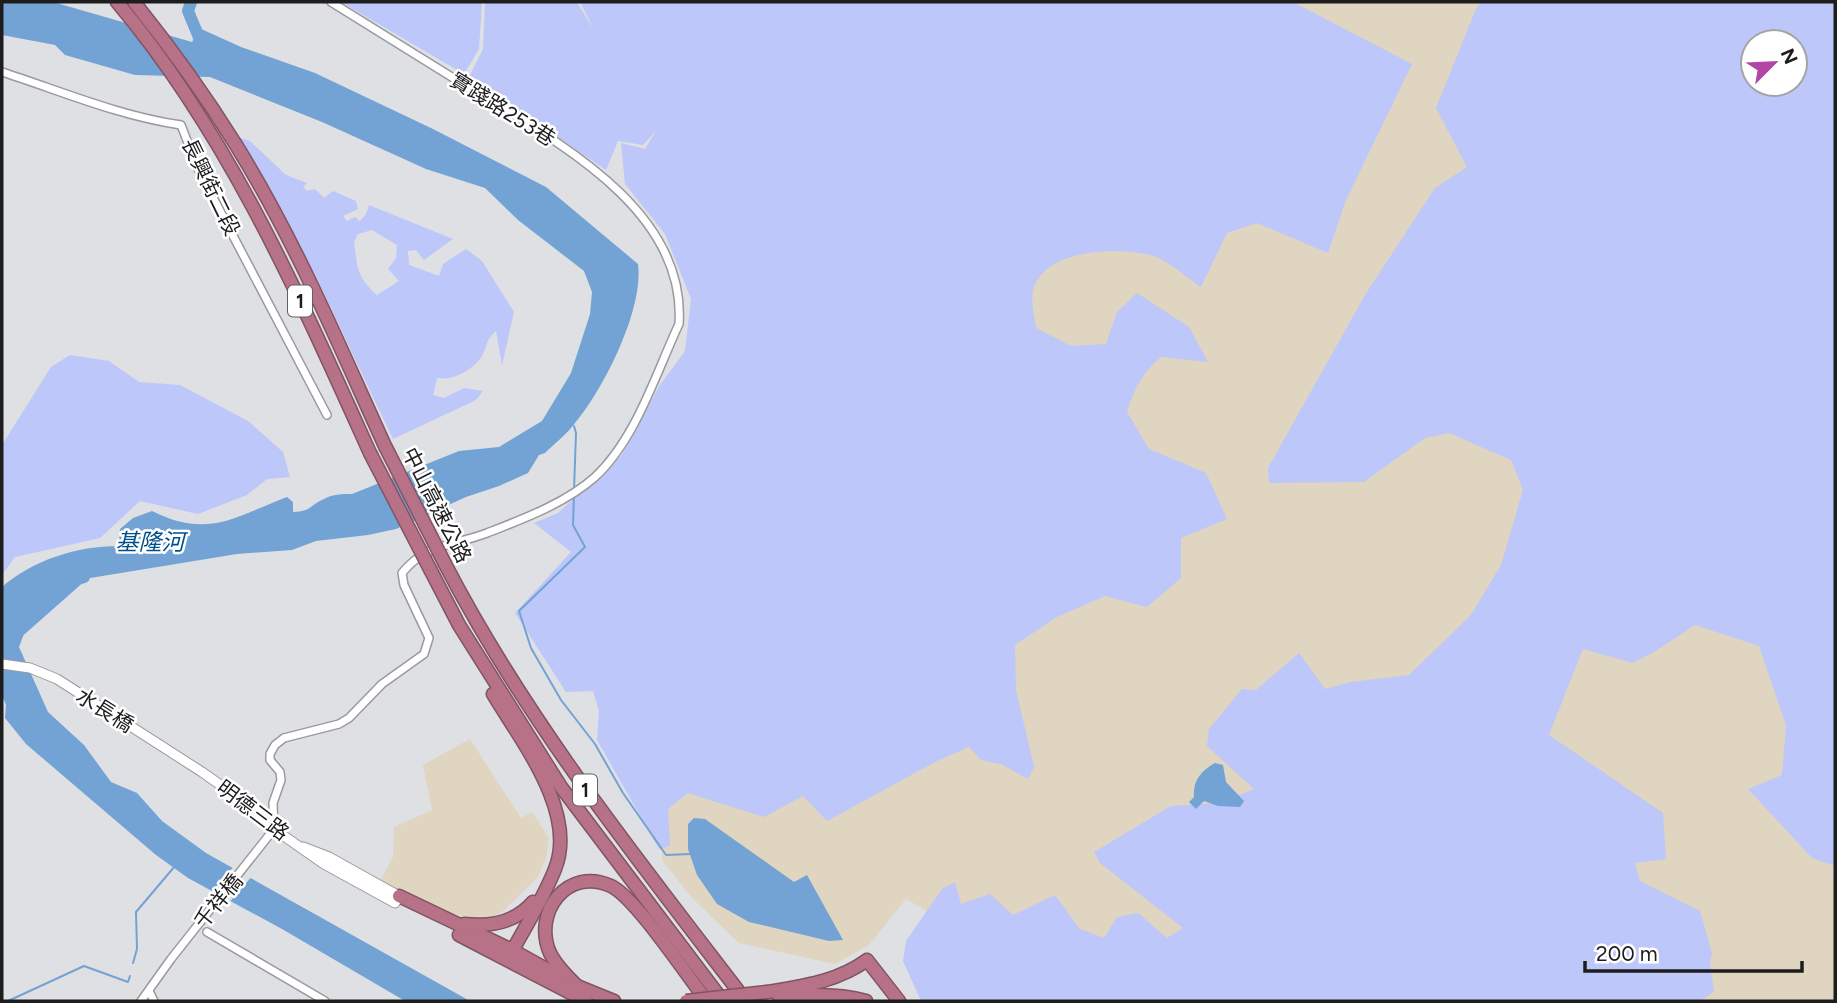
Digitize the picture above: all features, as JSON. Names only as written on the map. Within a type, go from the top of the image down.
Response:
[{"type":"highway","name":"中山高速公路","points":[[117,2],[144,33],[179,82],[222,152],[307,315],[370,453],[459,625],[561,787],[723,1001]]},
{"type":"highway","name":"中山高速公路","points":[[134,2],[194,82],[237,147],[270,205],[322,309],[385,446],[473,617],[577,780],[745,1001]]},
{"type":"highway","points":[[459,625],[490,689],[545,781],[555,802],[561,836],[556,869],[510,955]]},
{"type":"highway","points":[[586,1001],[575,990],[550,952],[545,922],[547,911],[561,893],[582,883],[594,882],[613,887],[632,904],[706,1001]]},
{"type":"highway","points":[[451,922],[490,925],[506,921],[530,906],[545,889]]},
{"type":"highway","points":[[397,900],[510,955]]},
{"type":"highway","points":[[397,900],[451,922],[592,1001]]},
{"type":"highway","points":[[745,1001],[830,979],[849,972],[867,960],[899,1001]]},
{"type":"highway","points":[[575,990],[614,1001]]},
{"type":"highway","points":[[681,1001],[768,995],[827,995],[866,1001]]},
{"type":"street","name":"實踐路253巷","points":[[275,829],[273,803],[281,780],[279,772],[270,760],[275,745],[284,738],[339,724],[349,718],[382,684],[424,654],[429,638],[404,585],[402,573],[410,564],[441,545],[484,534],[572,493],[595,477],[631,430],[679,324],[680,308],[674,276],[646,220],[627,198],[554,139],[331,2]]},
{"type":"street","name":"長興街二段","points":[[2,72],[106,107],[181,125],[198,169],[327,415]]},
{"type":"street","name":"水長橋","points":[[2,664],[30,668],[57,680],[202,772]]},
{"type":"street","name":"明德三路","points":[[202,772],[324,864],[397,900]]},
{"type":"street","name":"千祥橋","points":[[141,1001],[275,829]]},
{"type":"street","points":[[207,932],[325,1001]]},
{"type":"street","points":[[149,991],[154,1001]]},
{"type":"shaded area","points":[[341,2],[482,2],[479,49],[464,74]]},
{"type":"shaded area","points":[[485,2],[577,2],[594,30],[580,2],[1293,2],[1412,64],[1346,200],[1328,253],[1257,223],[1227,233],[1201,287],[1156,257],[1120,252],[1086,253],[1070,257],[1044,272],[1035,284],[1032,300],[1036,328],[1071,346],[1106,344],[1117,312],[1137,293],[1189,327],[1208,362],[1161,357],[1148,369],[1127,412],[1149,449],[1206,473],[1227,519],[1181,538],[1181,578],[1147,607],[1105,596],[1057,617],[1015,645],[1016,690],[1034,767],[1028,779],[1001,764],[981,760],[969,747],[937,761],[827,821],[803,796],[764,817],[688,793],[668,809],[670,846],[659,849],[597,740],[599,711],[593,691],[566,692],[515,613],[571,552],[534,523],[558,513],[621,456],[660,385],[685,351],[691,299],[665,234],[625,184],[621,143],[645,149],[656,131],[643,145],[618,141],[606,170],[469,77],[483,49]]},
{"type":"shaded area","points":[[1145,2],[1556,2],[1835,657],[1835,1001],[1022,1001],[1015,961],[906,899],[869,945],[835,964],[739,943],[691,897],[662,860],[658,680],[1010,238]]},
{"type":"shaded area","points":[[1481,2],[1835,2],[1835,866],[1812,858],[1748,789],[1782,775],[1786,725],[1759,646],[1695,625],[1633,663],[1583,649],[1549,735],[1663,813],[1666,859],[1635,863],[1640,881],[1700,911],[1712,953],[1710,962],[1714,992],[1699,1001],[921,1001],[903,961],[906,941],[942,889],[955,882],[961,904],[990,894],[1013,915],[1055,895],[1080,929],[1104,938],[1117,917],[1138,913],[1167,938],[1183,928],[1100,863],[1094,852],[1171,806],[1220,803],[1254,789],[1207,746],[1209,729],[1242,689],[1256,690],[1299,653],[1325,689],[1351,682],[1409,675],[1471,615],[1501,565],[1523,490],[1511,460],[1449,433],[1425,438],[1364,482],[1269,483],[1268,468],[1365,295],[1435,188],[1467,167],[1436,108]]},
{"type":"shaded area","points":[[237,137],[250,141],[286,175],[307,183],[303,187],[307,191],[315,189],[324,198],[333,191],[356,201],[358,209],[343,216],[347,221],[355,217],[360,221],[369,205],[453,239],[424,260],[416,250],[408,251],[409,265],[439,276],[443,264],[466,249],[482,261],[514,312],[502,365],[496,331],[473,366],[456,376],[437,378],[433,395],[444,398],[464,388],[483,391],[476,400],[393,439],[317,279]],"holes":[[[372,230],[397,245],[396,258],[388,269],[399,281],[377,295],[359,272],[354,242],[358,234]]]},
{"type":"shaded area","points":[[70,355],[109,361],[139,382],[180,385],[248,421],[283,452],[290,477],[267,479],[247,495],[198,514],[140,501],[100,538],[15,557],[2,575],[2,445],[51,367]]},
{"type":"shaded area","points":[[470,739],[521,818],[532,812],[549,838],[546,859],[537,878],[503,911],[491,918],[478,919],[442,912],[380,881],[393,857],[394,827],[432,810],[423,765]]},
{"type":"water","name":"基隆河","points":[[2,2],[53,2],[192,42],[199,28],[241,47],[315,73],[546,187],[638,264],[635,303],[620,347],[598,390],[565,435],[539,455],[528,473],[466,497],[396,529],[316,541],[292,550],[237,554],[78,580],[32,613],[19,647],[48,712],[84,745],[111,782],[137,793],[162,821],[206,853],[470,1001],[405,1001],[188,878],[156,855],[26,744],[5,718],[6,705],[2,695],[2,587],[27,569],[56,556],[119,546],[120,529],[133,518],[152,511],[172,519],[205,524],[236,518],[287,497],[293,502],[293,512],[299,511],[327,497],[352,494],[459,451],[499,447],[542,421],[571,373],[590,314],[592,292],[584,271],[518,220],[485,188],[426,169],[322,122],[210,77],[135,75],[65,55],[55,45],[2,35]]},
{"type":"water","points":[[1215,763],[1223,765],[1226,782],[1244,801],[1240,807],[1218,806],[1204,801],[1196,809],[1189,802],[1194,797],[1199,777]]},
{"type":"water","points":[[694,818],[705,819],[794,882],[807,875],[843,940],[829,941],[749,922],[717,904],[697,875],[688,849],[688,824]]},
{"type":"pier","points":[[235,865],[253,875],[228,904],[210,894]]},
{"type":"waterway","points":[[191,2],[188,11],[203,47]]},
{"type":"waterway","points":[[574,426],[574,490]]},
{"type":"waterway","points":[[574,495],[573,525],[585,547],[519,611],[531,648],[561,700],[595,744],[623,793],[666,855],[690,854]]},
{"type":"waterway","name":"基隆河","points":[[18,632],[78,579],[84,577]]},
{"type":"waterway","points":[[133,963],[137,949],[136,912],[175,866]]},
{"type":"waterway","points":[[8,1001],[84,966],[128,982],[130,976]]}]
